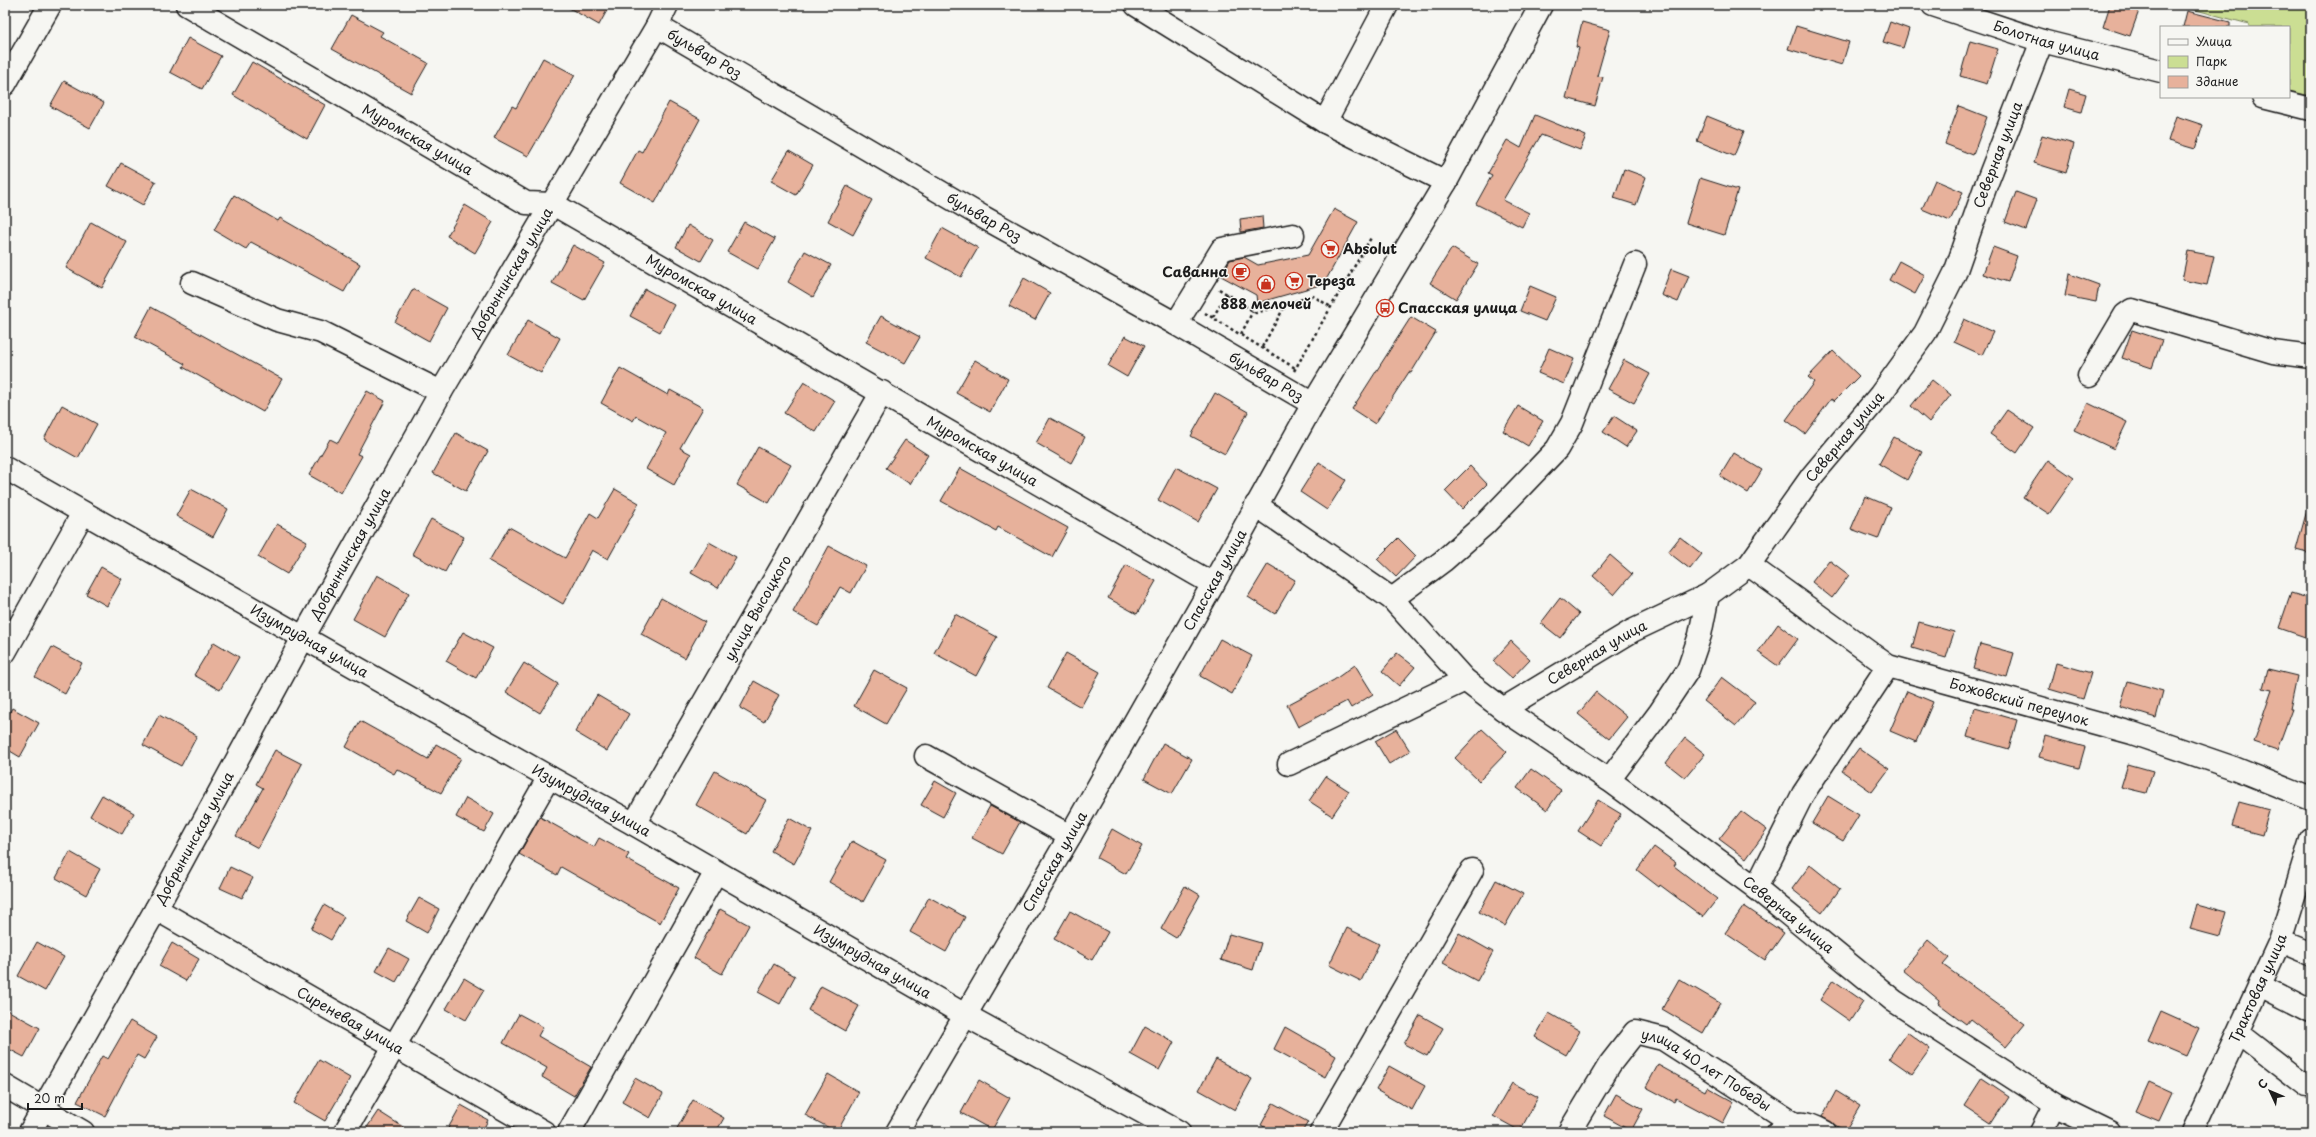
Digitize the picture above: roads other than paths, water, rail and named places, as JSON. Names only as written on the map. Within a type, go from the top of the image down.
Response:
[{"type":"street","points":[[5,84],[50,5]]},
{"type":"street","name":"Муромская улица","points":[[187,5],[526,203],[553,204],[882,392],[1213,584]]},
{"type":"street","name":"Добрынинская улица","points":[[30,1132],[156,909],[304,636],[441,392],[657,26],[667,5]]},
{"type":"street","points":[[1136,5],[1325,122],[1446,182]]},
{"type":"street","points":[[1325,122],[1387,5]]},
{"type":"street","name":"Спасская улица","points":[[897,1132],[1070,836],[1313,404],[1446,182],[1541,5]]},
{"type":"street","name":"Болотная улица","points":[[1934,5],[2042,40],[2160,71]]},
{"type":"street","name":"бульвар Роз","points":[[657,26],[983,217],[1176,324],[1313,404]]},
{"type":"street","name":"Северная улица","points":[[1503,709],[1632,631],[1708,595],[1749,565],[1812,476],[1880,394],[1925,333],[1955,273],[1986,185],[2042,40]]},
{"type":"street","points":[[2267,98],[2311,109]]},
{"type":"street","points":[[1176,324],[1222,249],[1293,235]]},
{"type":"street","points":[[1392,599],[1444,561],[1486,524],[1557,449],[1572,423],[1635,264]]},
{"type":"street","points":[[192,283],[277,320],[321,332],[441,392]]},
{"type":"street","points":[[2089,376],[2125,315],[2132,310],[2273,352],[2311,357]]},
{"type":"street","name":"улица Высоцкого","points":[[634,824],[882,392]]},
{"type":"street","name":"Изумрудная улица","points":[[5,468],[634,824],[965,1015],[1179,1132]]},
{"type":"street","name":"Северная улица","points":[[1256,505],[1392,599],[1465,680],[1503,709],[1609,780],[1756,888],[1894,1001],[2055,1105],[2110,1132]]},
{"type":"street","points":[[5,652],[83,513]]},
{"type":"street","name":"Божовский переулок","points":[[1749,565],[1888,666],[2132,733],[2234,768],[2311,799]]},
{"type":"street","points":[[1609,780],[1660,712],[1688,670],[1700,635],[1708,595]]},
{"type":"street","points":[[1756,888],[1803,794],[1888,666]]},
{"type":"street","points":[[1289,764],[1465,680]]},
{"type":"street","points":[[926,756],[1070,836]]},
{"type":"street","points":[[345,1132],[549,777]]},
{"type":"street","name":"Трактовая улица","points":[[2192,1132],[2280,941],[2311,840]]},
{"type":"street","points":[[1321,1132],[1472,870]]},
{"type":"street","points":[[569,1132],[716,872]]},
{"type":"street","name":"Сиреневая улица","points":[[156,909],[544,1132]]},
{"type":"street","points":[[2280,941],[2311,954]]},
{"type":"street","points":[[2260,986],[2311,1012]]},
{"type":"street","name":"улица 40 лет Победы","points":[[1569,1132],[1610,1064],[1635,1032],[1663,1039],[1786,1128]]},
{"type":"street","points":[[2238,1033],[2305,1085]]},
{"type":"street","points":[[5,1086],[83,1132]]},
{"type":"street","points":[[2041,1132],[2055,1105]]},
{"type":"street","points":[[1786,1128],[1808,1123],[1825,1132]]},
{"type":"place","name":"Absolut","points":[[1330,249]]},
{"type":"place","name":"Саванна","points":[[1241,272]]},
{"type":"place","name":"Тереза","points":[[1294,281]]},
{"type":"place","name":"888 мелочей","points":[[1266,284]]},
{"type":"place","name":"Спасская улица","points":[[1385,308]]}]
